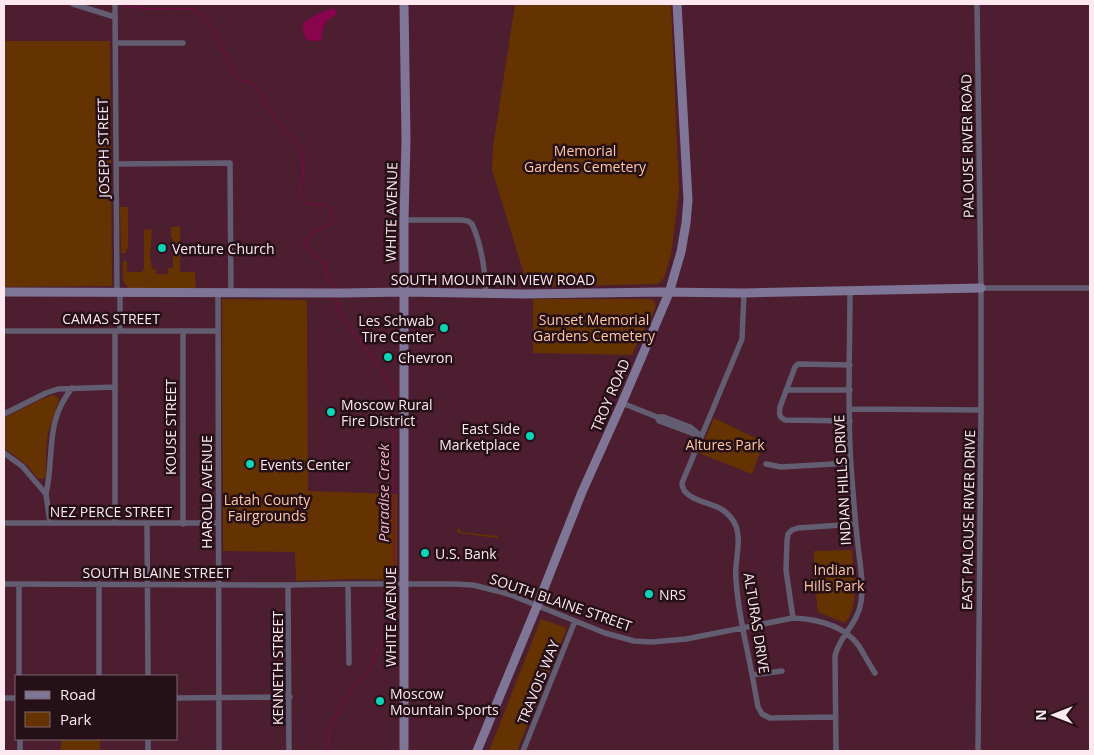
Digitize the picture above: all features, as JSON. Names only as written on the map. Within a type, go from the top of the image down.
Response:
[{"type":"street","points":[[72,4],[115,17]]},
{"type":"street","name":"WHITE AVENUE","points":[[404,4],[406,140],[402,584],[404,751]]},
{"type":"street","name":"TROY ROAD","points":[[477,751],[582,492],[669,293],[681,252],[687,212],[677,4]]},
{"type":"street","name":"PALOUSE RIVER ROAD","points":[[977,4],[981,288]]},
{"type":"street","name":"JOSEPH STREET","points":[[115,6],[118,292],[115,387],[115,523]]},
{"type":"street","points":[[115,43],[183,43]]},
{"type":"street","points":[[116,164],[230,163],[230,293]]},
{"type":"street","points":[[404,220],[466,221],[472,224],[481,252],[486,293]]},
{"type":"street","points":[[981,288],[1090,288]]},
{"type":"street","name":"SOUTH MOUNTAIN VIEW ROAD","points":[[4,292],[404,292],[525,294],[744,293],[981,288]]},
{"type":"street","name":"EAST PALOUSE RIVER DRIVE","points":[[978,751],[982,410],[981,288]]},
{"type":"street","name":"INDIAN HILLS DRIVE","points":[[836,751],[835,656],[836,650],[858,614],[862,590],[850,440],[850,291]]},
{"type":"street","name":"HAROLD AVENUE","points":[[218,293],[219,751]]},
{"type":"street","name":"ALTURAS DRIVE","points":[[744,293],[742,339],[682,483],[682,487],[685,493],[692,497],[722,509],[729,514],[735,524],[738,534],[735,578],[758,708],[762,714],[770,718],[835,717]]},
{"type":"street","name":"CAMAS STREET","points":[[4,331],[218,331]]},
{"type":"street","name":"KOUSE STREET","points":[[183,331],[183,524]]},
{"type":"street","points":[[850,365],[798,364],[786,390],[779,413],[785,420],[850,421]]},
{"type":"street","points":[[4,414],[58,389],[115,387]]},
{"type":"street","points":[[50,523],[46,494],[49,480],[51,436],[55,419],[72,388]]},
{"type":"street","points":[[786,390],[850,390]]},
{"type":"street","points":[[622,402],[657,417],[659,421],[702,436]]},
{"type":"street","points":[[850,409],[982,410]]},
{"type":"street","points":[[4,452],[22,466],[46,494]]},
{"type":"street","points":[[766,464],[781,467],[851,464]]},
{"type":"street","name":"NEZ PERCE STREET","points":[[4,523],[218,523]]},
{"type":"street","points":[[147,524],[148,675]]},
{"type":"street","points":[[793,618],[786,570],[788,534],[798,528],[856,524]]},
{"type":"street","name":"SOUTH BLAINE STREET","points":[[4,584],[473,585],[501,592],[605,633],[634,641],[652,642],[686,639],[793,618],[808,619],[822,622],[846,634],[858,644],[874,673]]},
{"type":"street","points":[[19,584],[19,675]]},
{"type":"street","points":[[99,584],[99,675]]},
{"type":"street","points":[[348,584],[349,663]]},
{"type":"street","name":"KENNETH STREET","points":[[288,585],[289,751]]},
{"type":"street","name":"TRAVOIS WAY","points":[[524,751],[575,621]]},
{"type":"street","points":[[752,675],[782,671]]},
{"type":"street","points":[[178,698],[290,697]]},
{"type":"green space","name":"Memorial Gardens Cemetery","points":[[515,4],[671,4],[679,192],[671,255],[664,278],[658,284],[528,287],[492,170],[493,147]]},
{"type":"green space","points":[[4,41],[110,41],[112,286],[4,287]]},
{"type":"green space","points":[[120,207],[128,207],[128,249],[126,249],[126,253],[121,253]]},
{"type":"green space","points":[[171,227],[180,227],[180,272],[195,272],[196,288],[129,288],[123,279],[123,261],[127,261],[127,272],[142,272],[144,270],[144,230],[152,229],[150,257],[152,269],[156,269],[156,274],[168,274],[168,268],[173,268]]},
{"type":"green space","name":"Latah County Fairgrounds","points":[[222,299],[307,301],[308,491],[397,494],[397,580],[296,581],[295,552],[223,551]]},
{"type":"green space","name":"Sunset Memorial Gardens Cemetery","points":[[533,299],[651,299],[656,306],[632,355],[533,353]]},
{"type":"green space","points":[[53,395],[58,397],[59,400],[48,433],[46,474],[45,478],[40,479],[37,478],[28,466],[4,448],[4,418]]},
{"type":"green space","name":"Altures Park","points":[[714,418],[764,442],[752,474],[699,453]]},
{"type":"green space","points":[[459,528],[461,532],[496,536],[495,533],[498,537],[458,533],[457,530]]},
{"type":"green space","name":"Indian Hills Park","points":[[852,550],[855,598],[850,615],[845,623],[818,612],[814,578],[814,551]]},
{"type":"green space","points":[[541,619],[567,628],[517,751],[489,751]]},
{"type":"green space","points":[[62,740],[100,740],[100,751],[60,751]]},
{"type":"shaded area","points":[[333,8],[337,13],[326,22],[321,40],[311,41],[306,39],[303,23],[317,14]]},
{"type":"waterway","name":"Paradise Creek","points":[[117,4],[148,8],[189,9],[197,11],[209,23],[233,73],[257,89],[263,96],[276,121],[299,147],[304,174],[299,190],[303,201],[324,205],[331,212],[332,221],[310,235],[305,243],[308,249],[325,264],[328,279],[334,288]]},
{"type":"waterway","name":"Paradise Creek","points":[[335,297],[344,320],[372,356],[393,389],[394,583]]},
{"type":"waterway","name":"Paradise Creek","points":[[327,751],[330,727],[342,704],[351,690],[369,670],[376,650],[392,628],[394,587]]},
{"type":"place","name":"Venture Church","points":[[162,248]]},
{"type":"place","name":"Les Schwab Tire Center","points":[[444,328]]},
{"type":"place","name":"Chevron","points":[[388,357]]},
{"type":"place","name":"Moscow Rural Fire District","points":[[331,412]]},
{"type":"place","name":"East Side Marketplace","points":[[530,436]]},
{"type":"place","name":"Events Center","points":[[250,464]]},
{"type":"place","name":"U.S. Bank","points":[[425,553]]},
{"type":"place","name":"NRS","points":[[649,594]]},
{"type":"place","name":"Moscow Mountain Sports","points":[[380,701]]}]
